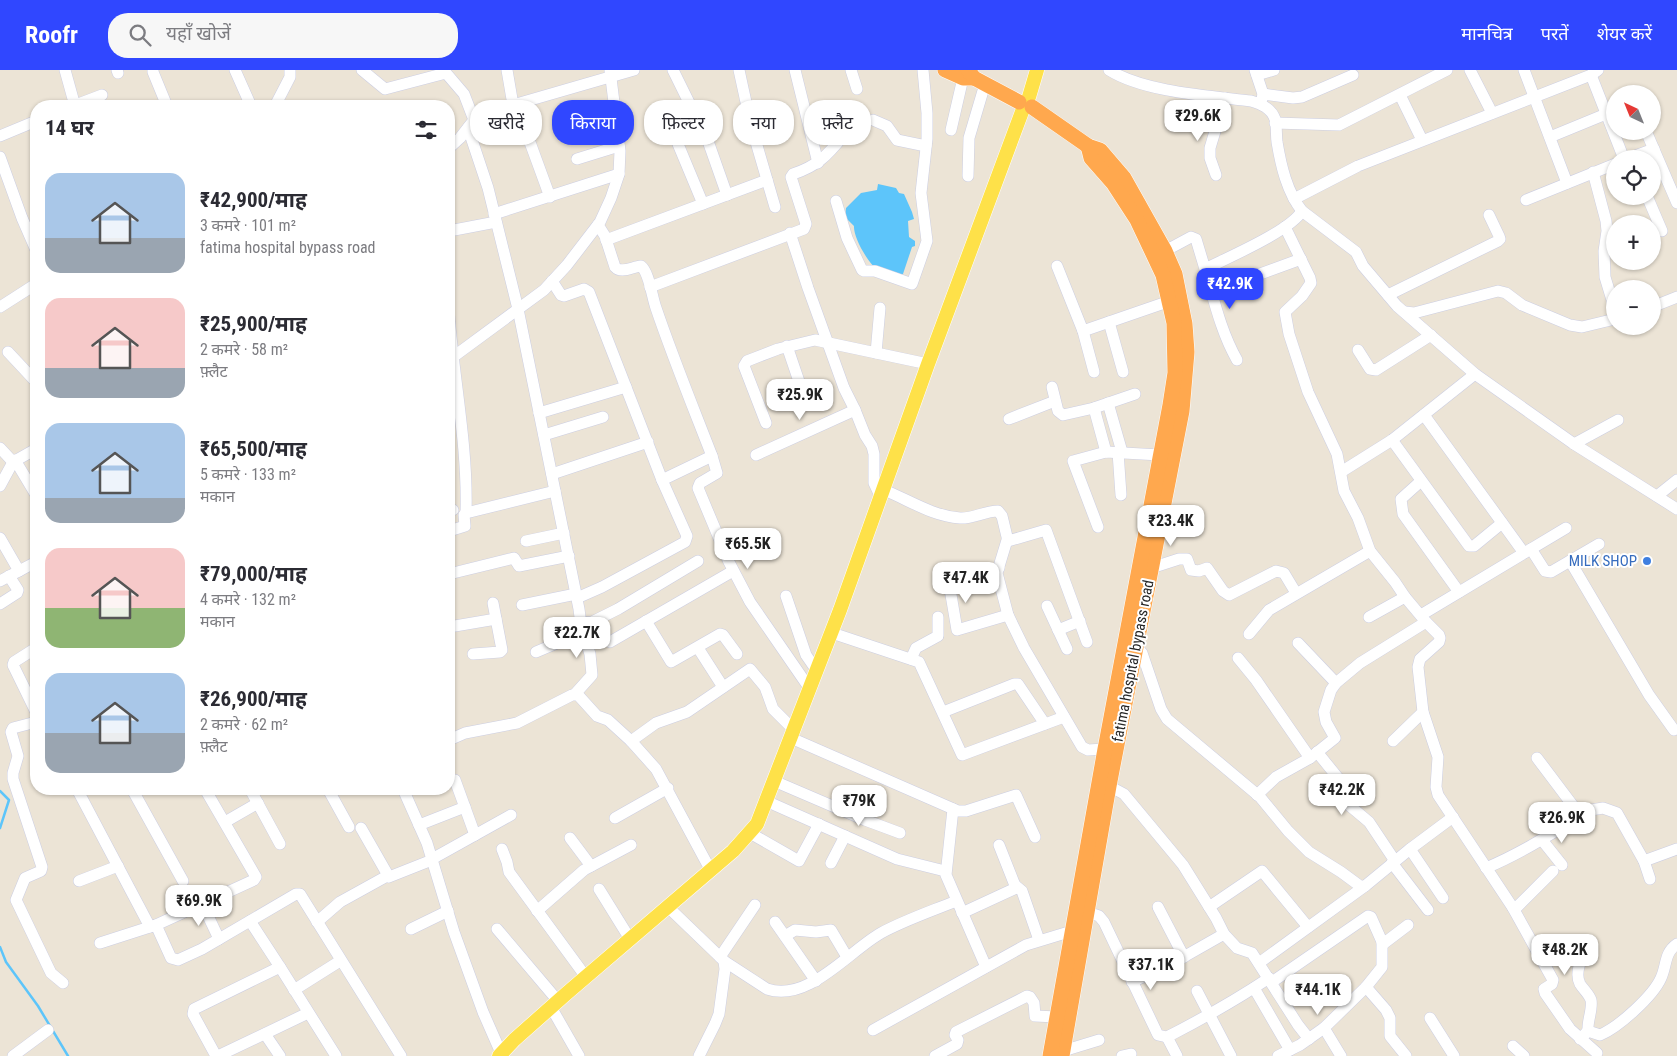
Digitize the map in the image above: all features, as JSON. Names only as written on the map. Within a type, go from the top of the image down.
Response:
[{"type":"highway","name":"fatima hospital bypass road","points":[[945,70],[973,77],[1026,104],[1088,146],[1100,150],[1124,178],[1165,251],[1175,274],[1185,324],[1160,455],[1136,646],[1104,785],[1086,887],[1072,931],[1057,1017],[1054,1055]]},
{"type":"highway","name":"fatima hospital bypass road","points":[[1088,146],[1091,158],[1113,183],[1137,220],[1163,275],[1181,348],[1182,411],[1105,749],[1104,785]]},
{"type":"highway","name":"fatima hospital bypass road","points":[[1054,1055],[1087,912],[1086,887]]},
{"type":"main road","points":[[500,1054],[554,1004],[733,852],[757,824],[832,633],[928,364],[1026,104],[1037,70]]},
{"type":"street","points":[[65,70],[72,100]]},
{"type":"street","points":[[153,70],[165,100]]},
{"type":"street","points":[[236,70],[248,100]]},
{"type":"street","points":[[278,100],[290,77],[290,70]]},
{"type":"street","points":[[362,70],[385,89],[427,74],[443,72],[448,74],[464,94],[470,120]]},
{"type":"street","points":[[506,70],[513,100]]},
{"type":"street","points":[[529,100],[610,74],[634,70]]},
{"type":"street","points":[[674,70],[708,141],[727,195]]},
{"type":"street","points":[[738,70],[751,125],[775,207]]},
{"type":"street","points":[[795,70],[818,163]]},
{"type":"street","points":[[851,70],[857,89]]},
{"type":"street","points":[[836,200],[847,238],[862,270],[876,270],[912,284],[927,242],[921,193],[927,113],[922,70]]},
{"type":"street","points":[[1109,70],[1138,82],[1223,103],[1262,98],[1302,97],[1353,75]]},
{"type":"street","points":[[1274,70],[1256,72],[1262,98],[1275,119],[1277,142],[1289,189],[1302,211],[1356,252],[1363,266],[1397,306],[1475,374],[1574,444],[1677,508]]},
{"type":"street","points":[[1275,123],[1339,125],[1447,70]]},
{"type":"street","points":[[1470,70],[1492,113]]},
{"type":"street","points":[[1524,70],[1567,183]]},
{"type":"street","points":[[1294,199],[1358,166],[1594,72],[1606,114],[1550,137]]},
{"type":"street","points":[[455,355],[544,290],[598,225],[611,198],[619,174],[619,146],[610,74]]},
{"type":"street","points":[[951,130],[973,77]]},
{"type":"street","points":[[968,176],[973,77]]},
{"type":"street","points":[[89,100],[102,95]]},
{"type":"street","points":[[1400,95],[1422,140]]},
{"type":"street","points":[[1216,175],[1210,154],[1223,103]]},
{"type":"street","points":[[873,120],[887,126],[897,140],[926,146]]},
{"type":"street","points":[[0,136],[30,124]]},
{"type":"street","points":[[455,141],[470,125]]},
{"type":"street","points":[[1650,140],[1677,203]]},
{"type":"street","points":[[455,737],[465,733],[517,723],[575,694],[592,675],[590,654],[582,628],[518,309],[477,145]]},
{"type":"street","points":[[530,145],[550,197]]},
{"type":"street","points":[[678,145],[703,204]]},
{"type":"street","points":[[650,287],[804,228],[806,224],[791,177],[793,174],[818,163],[834,145]]},
{"type":"street","points":[[577,159],[619,146]]},
{"type":"street","points":[[0,157],[30,236]]},
{"type":"street","points":[[1526,200],[1606,167]]},
{"type":"street","points":[[1593,172],[1606,221],[1607,231],[1604,251],[1606,281]]},
{"type":"street","points":[[455,229],[495,218],[573,188],[619,174]]},
{"type":"street","points":[[606,240],[767,180]]},
{"type":"street","points":[[1652,205],[1662,231]]},
{"type":"street","points":[[1205,269],[1285,227],[1297,219],[1302,211]]},
{"type":"street","points":[[1388,295],[1498,241],[1500,239],[1499,236],[1489,215]]},
{"type":"street","points":[[598,225],[606,240],[617,270],[641,266],[645,269],[673,360],[684,381],[717,473],[698,486]]},
{"type":"street","points":[[1285,227],[1310,278],[1310,283],[1302,296],[1286,310],[1285,314],[1308,392],[1337,454],[1344,491],[1358,518],[1370,551],[1395,582],[1404,597],[1440,638],[1439,642],[1418,663],[1423,712],[1438,757],[1436,787],[1438,795],[1513,908],[1553,980],[1552,984],[1544,989],[1545,992],[1564,1022],[1584,1035],[1597,1053]]},
{"type":"street","points":[[790,233],[844,388],[865,435],[872,446],[874,454],[874,483],[882,494],[907,499],[925,510],[958,518],[998,511],[1002,516],[1007,540],[997,573],[1008,615],[1024,648],[1082,747],[1088,750],[1105,749]]},
{"type":"street","points":[[1165,251],[1190,237],[1196,239],[1218,315],[1237,360]]},
{"type":"street","points":[[1252,277],[1301,259]]},
{"type":"street","points":[[1057,266],[1083,331],[1094,372]]},
{"type":"street","points":[[522,605],[577,596],[602,587],[685,542],[687,536],[662,480],[589,292],[584,289],[564,296],[561,295],[552,281]]},
{"type":"street","points":[[0,307],[30,288]]},
{"type":"street","points":[[1405,312],[1414,312],[1498,291],[1506,293],[1522,305],[1570,325],[1582,327],[1606,321]]},
{"type":"street","points":[[1661,303],[1677,297]]},
{"type":"street","points":[[1083,331],[1170,301]]},
{"type":"street","points":[[876,353],[880,308]]},
{"type":"street","points":[[1108,322],[1123,372]]},
{"type":"street","points":[[1358,350],[1370,369],[1376,370],[1431,335]]},
{"type":"street","points":[[766,423],[744,366],[747,361],[787,346],[815,340],[928,364]]},
{"type":"street","points":[[787,346],[806,402]]},
{"type":"street","points":[[8,352],[30,376]]},
{"type":"street","points":[[1341,472],[1392,440],[1475,374]]},
{"type":"street","points":[[455,376],[459,393],[467,492],[466,513],[464,515],[465,526],[455,529]]},
{"type":"street","points":[[539,413],[626,387]]},
{"type":"street","points":[[1052,387],[1058,411],[1063,415],[1094,408],[1135,394]]},
{"type":"street","points":[[1009,419],[1055,401]]},
{"type":"street","points":[[1108,403],[1120,452],[1121,495]]},
{"type":"street","points":[[1094,408],[1106,452]]},
{"type":"street","points":[[756,455],[855,410]]},
{"type":"street","points":[[1424,415],[1502,523],[1547,573],[1599,544]]},
{"type":"street","points":[[544,435],[603,417]]},
{"type":"street","points":[[1574,444],[1618,420]]},
{"type":"street","points":[[1392,440],[1471,547],[1502,523]]},
{"type":"street","points":[[552,474],[648,442]]},
{"type":"street","points":[[0,448],[14,461],[30,486]]},
{"type":"street","points":[[0,486],[14,461],[30,452]]},
{"type":"street","points":[[1098,527],[1073,461],[1106,452],[1160,455]]},
{"type":"street","points":[[662,480],[712,456]]},
{"type":"street","points":[[688,468],[698,486],[733,571],[761,620],[810,689]]},
{"type":"street","points":[[1421,480],[1402,499],[1403,514],[1459,592]]},
{"type":"street","points":[[1657,496],[1677,480]]},
{"type":"street","points":[[466,513],[555,491]]},
{"type":"street","points":[[1257,795],[1276,777],[1313,755],[1335,738],[1326,722],[1324,712],[1331,690],[1336,683],[1360,663],[1459,592],[1566,528]]},
{"type":"street","points":[[1007,540],[1010,542],[1044,530],[1048,531],[1087,642]]},
{"type":"street","points":[[526,541],[564,533]]},
{"type":"street","points":[[0,538],[9,576],[18,590],[17,593],[0,604]]},
{"type":"street","points":[[1249,634],[1269,610],[1370,551]]},
{"type":"street","points":[[455,573],[514,558],[519,566],[569,556]]},
{"type":"street","points":[[1145,570],[1178,558],[1187,559],[1191,570],[1198,571],[1207,568],[1223,591],[1229,595],[1276,571],[1280,571],[1284,573],[1296,593]]},
{"type":"street","points":[[536,652],[618,609],[698,561]]},
{"type":"street","points":[[1570,561],[1649,695],[1674,730]]},
{"type":"street","points":[[9,576],[30,565]]},
{"type":"street","points":[[998,568],[950,589],[957,630],[1008,615]]},
{"type":"street","points":[[610,642],[733,571]]},
{"type":"street","points":[[786,596],[806,655],[817,671]]},
{"type":"street","points":[[1370,616],[1404,597]]},
{"type":"street","points":[[473,654],[500,652],[502,650],[493,603]]},
{"type":"street","points":[[1047,606],[1067,649]]},
{"type":"street","points":[[911,659],[916,648],[938,636],[938,617]]},
{"type":"street","points":[[455,626],[496,619]]},
{"type":"street","points":[[646,621],[671,662],[722,634],[737,654]]},
{"type":"street","points":[[1058,630],[1080,621]]},
{"type":"street","points":[[832,633],[919,662],[962,755],[1064,717]]},
{"type":"street","points":[[1298,643],[1336,683]]},
{"type":"street","points":[[1136,646],[1142,653],[1161,709],[1167,718],[1257,795],[1308,852],[1360,886],[1365,886]]},
{"type":"street","points":[[698,648],[723,687]]},
{"type":"street","points":[[30,652],[14,662],[13,665],[30,700]]},
{"type":"street","points":[[1238,658],[1313,755],[1343,784],[1342,792],[1350,806],[1369,822],[1394,862],[1428,910]]},
{"type":"street","points":[[631,741],[656,723],[687,712],[748,669],[752,670],[766,690],[773,709],[793,734],[958,811],[966,811],[1016,795],[1036,837]]},
{"type":"street","points":[[943,712],[1018,684],[1045,724]]},
{"type":"street","points":[[575,694],[598,718],[608,720],[631,741],[656,769],[668,788],[711,871]]},
{"type":"street","points":[[1393,741],[1423,712]]},
{"type":"street","points":[[30,724],[13,728],[11,732],[18,756],[13,776],[42,867],[41,871],[25,878],[16,900],[51,973],[63,983]]},
{"type":"street","points":[[1537,758],[1579,812]]},
{"type":"street","points":[[455,780],[474,835]]},
{"type":"street","points":[[774,781],[900,834]]},
{"type":"street","points":[[1104,785],[1124,794],[1178,859],[1224,934],[1238,948],[1252,953],[1309,1039]]},
{"type":"street","points":[[615,818],[668,788]]},
{"type":"street","points":[[80,795],[118,866],[171,958],[174,960],[184,958],[296,894],[300,894],[340,961],[401,1056]]},
{"type":"street","points":[[135,795],[183,881]]},
{"type":"street","points":[[100,943],[153,926],[256,878],[209,795]]},
{"type":"street","points":[[253,795],[280,844]]},
{"type":"street","points":[[332,795],[387,876]]},
{"type":"street","points":[[405,795],[432,859],[482,1012],[500,1054]]},
{"type":"street","points":[[766,801],[902,861],[945,871]]},
{"type":"street","points":[[225,822],[258,803]]},
{"type":"street","points":[[419,825],[465,807]]},
{"type":"street","points":[[1579,812],[1603,808],[1617,812],[1644,861],[1650,879]]},
{"type":"street","points":[[953,809],[945,871],[956,901],[986,967]]},
{"type":"street","points":[[1486,868],[1512,857],[1542,840],[1578,817],[1579,812]]},
{"type":"street","points":[[317,922],[340,902],[387,876],[391,877],[432,859],[510,815]]},
{"type":"street","points":[[1258,963],[1365,886],[1453,817]]},
{"type":"street","points":[[750,833],[799,861],[819,824]]},
{"type":"street","points":[[831,863],[845,836]]},
{"type":"street","points":[[570,838],[591,866]]},
{"type":"street","points":[[1513,908],[1516,908],[1558,868],[1542,840]]},
{"type":"street","points":[[537,911],[578,874],[631,845]]},
{"type":"street","points":[[999,845],[1016,886],[1022,891],[1039,940]]},
{"type":"street","points":[[502,849],[509,872],[586,977]]},
{"type":"street","points":[[1410,849],[1443,898]]},
{"type":"street","points":[[1644,861],[1677,849]]},
{"type":"street","points":[[80,881],[118,866]]},
{"type":"street","points":[[1209,907],[1262,871],[1308,927]]},
{"type":"street","points":[[962,913],[1014,889],[1016,886]]},
{"type":"street","points":[[599,889],[630,939]]},
{"type":"street","points":[[668,907],[722,959],[761,986],[773,991],[786,991],[816,981],[871,938],[884,931],[956,901]]},
{"type":"street","points":[[202,904],[219,939]]},
{"type":"street","points":[[699,1056],[717,1019],[725,969],[722,959],[756,905]]},
{"type":"street","points":[[1158,907],[1184,957]]},
{"type":"street","points":[[411,929],[448,912]]},
{"type":"street","points":[[1087,912],[1099,916],[1104,922],[1158,1035],[1167,1038],[1177,1056]]},
{"type":"street","points":[[1167,1038],[1270,980],[1368,916],[1371,917],[1382,943],[1382,967],[1366,987],[1324,1028],[1309,1039],[1278,1056]]},
{"type":"street","points":[[250,921],[336,1056]]},
{"type":"street","points":[[775,922],[816,981]]},
{"type":"street","points":[[1382,943],[1385,943],[1408,925]]},
{"type":"street","points":[[497,929],[554,1004],[579,1056]]},
{"type":"street","points":[[785,936],[795,930],[816,932],[831,930],[847,957]]},
{"type":"street","points":[[873,1030],[986,967],[1039,940],[1072,931]]},
{"type":"street","points":[[1132,982],[1184,957],[1224,934]]},
{"type":"street","points":[[1584,1035],[1600,1035],[1627,1019],[1660,981],[1667,954],[1677,944]]},
{"type":"street","points":[[1584,1035],[1591,1003],[1579,983],[1577,974],[1586,947]]},
{"type":"street","points":[[294,990],[340,961]]},
{"type":"street","points":[[280,967],[194,1009],[193,1014],[217,1056],[308,1013]]},
{"type":"street","points":[[1366,987],[1386,1010],[1390,1018],[1390,1036],[1405,1056]]},
{"type":"street","points":[[1254,988],[1290,1050]]},
{"type":"street","points":[[1197,991],[1231,1056]]},
{"type":"street","points":[[935,1056],[957,1044],[956,1032],[1027,996],[1034,1003],[1035,1016],[1057,1017]]},
{"type":"street","points":[[1430,1018],[1454,1056]]},
{"type":"street","points":[[1324,1028],[1341,1056]]},
{"type":"street","points":[[13,1056],[48,1030]]},
{"type":"street","points":[[265,1034],[280,1056]]},
{"type":"street","points":[[1054,1055],[1099,1040]]},
{"type":"street","points":[[1513,1046],[1524,1056]]},
{"type":"water","points":[[878,184],[896,188],[899,193],[904,194],[914,219],[908,221],[909,237],[915,241],[915,246],[912,247],[903,274],[883,274],[878,271],[868,260],[856,238],[854,226],[845,217],[846,208],[861,193],[877,190]]},
{"type":"waterway","points":[[0,791],[9,800],[0,828]]},
{"type":"waterway","points":[[0,947],[6,962],[38,1006],[68,1056]]},
{"type":"place","name":"MILK SHOP","points":[[1647,561]]}]
